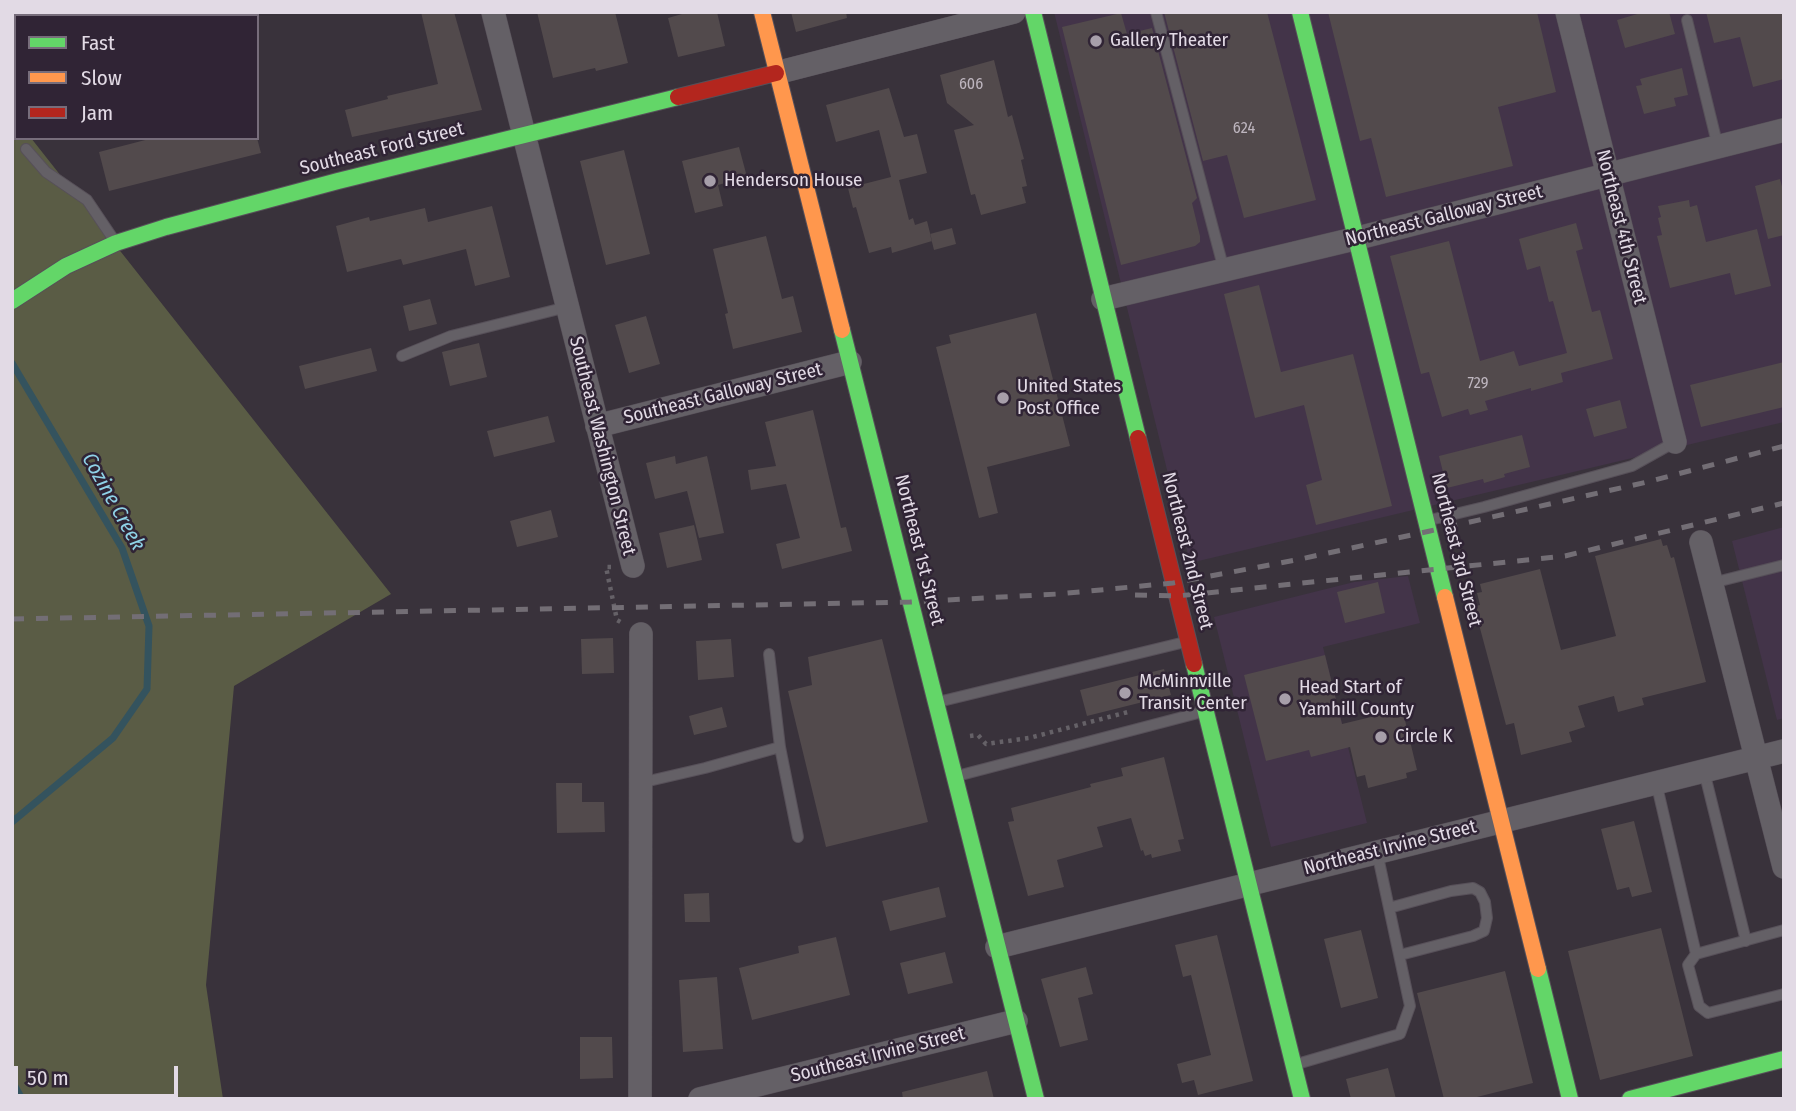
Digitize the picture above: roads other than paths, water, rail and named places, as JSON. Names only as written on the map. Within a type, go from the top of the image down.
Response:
[{"type":"street","name":"Southeast Washington Street","points":[[493,12],[633,566]]},
{"type":"street","name":"Northeast 1st Street","points":[[762,12],[1035,1099]]},
{"type":"street","points":[[776,73],[1014,12]]},
{"type":"street","name":"Northeast 2nd Street","points":[[1033,12],[1302,1099]]},
{"type":"street","name":"Northeast 3rd Street","points":[[1300,12],[1570,1099]]},
{"type":"street","name":"Northeast 4th Street","points":[[1567,12],[1675,442]]},
{"type":"street","name":"Southeast Ford Street","points":[[12,301],[66,266],[116,243],[177,224],[776,73]]},
{"type":"street","name":"Northeast Galloway Street","points":[[1103,299],[1358,238],[1784,130]]},
{"type":"street","name":"Southeast Galloway Street","points":[[597,426],[850,362]]},
{"type":"street","points":[[1701,542],[1784,867]]},
{"type":"street","points":[[640,1099],[641,634]]},
{"type":"street","name":"Northeast Irvine Street","points":[[997,947],[1784,751]]},
{"type":"street","name":"Southeast Irvine Street","points":[[700,1099],[782,1089],[1016,1021]]},
{"type":"street","points":[[1630,1099],[1663,1094],[1784,1059]]},
{"type":"lane","points":[[1156,12],[1224,270]]},
{"type":"lane","points":[[1687,20],[1718,146]]},
{"type":"lane","points":[[26,149],[46,172],[87,200],[116,243]]},
{"type":"lane","points":[[402,356],[451,336],[567,307]]},
{"type":"lane","points":[[1427,520],[1484,508],[1632,466],[1675,442]]},
{"type":"lane","points":[[1712,583],[1784,565]]},
{"type":"lane","points":[[936,703],[1188,641]]},
{"type":"lane","points":[[769,653],[780,747],[798,837]]},
{"type":"lane","points":[[954,776],[1206,711]]},
{"type":"lane","points":[[640,783],[780,747]]},
{"type":"lane","points":[[1704,771],[1746,941]]},
{"type":"lane","points":[[1656,782],[1696,954]]},
{"type":"lane","points":[[1294,1065],[1400,1034],[1410,1006],[1377,852]]},
{"type":"lane","points":[[1389,908],[1451,891],[1473,888],[1480,892],[1485,902],[1487,918],[1484,931],[1400,955]]},
{"type":"lane","points":[[1784,930],[1696,954],[1688,965],[1699,1006],[1708,1013],[1784,994]]},
{"type":"waterway","name":"Cozine Creek","points":[[12,363],[122,548],[149,626],[147,689],[113,738],[12,822]]},
{"type":"waterway","name":"Cozine Creek","points":[[12,1081],[22,1099]]},
{"type":"railway","points":[[12,619],[910,602],[1058,594],[1173,583],[1430,531],[1647,482],[1784,446]]},
{"type":"railway","points":[[1135,595],[1177,596],[1565,556],[1784,503]]},
{"type":"place","name":"Gallery Theater","points":[[1096,41]]},
{"type":"place","name":"Henderson House","points":[[710,181]]},
{"type":"place","name":"United States Post Office","points":[[1003,398]]},
{"type":"place","name":"McMinnville Transit Center","points":[[1125,693]]},
{"type":"place","name":"Head Start of Yamhill County","points":[[1285,699]]},
{"type":"place","name":"Circle K","points":[[1381,737]]}]
